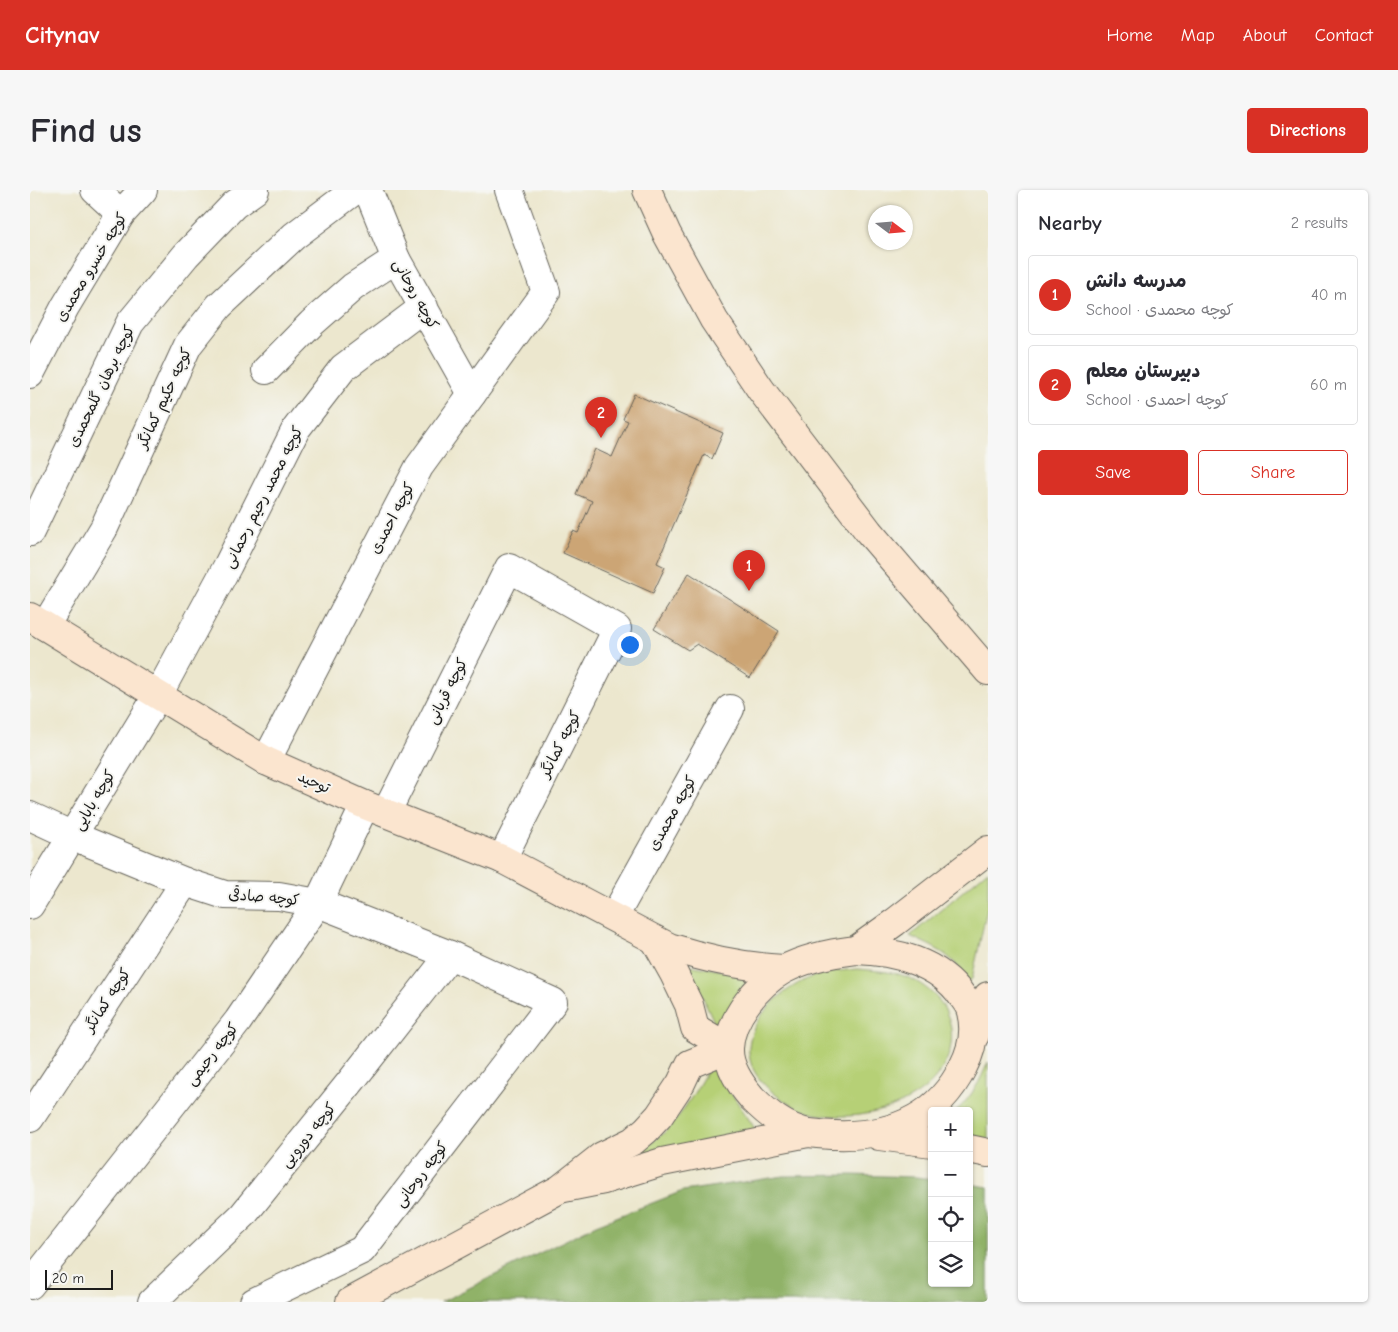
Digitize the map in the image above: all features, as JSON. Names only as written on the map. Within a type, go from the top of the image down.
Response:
[{"type":"main road","points":[[647,190],[667,234],[714,320],[761,390],[869,532],[988,672]]},
{"type":"main road","name":"توحید","points":[[38,621],[266,761],[376,809],[502,859],[655,940],[687,953],[754,967],[784,970]]},
{"type":"main road","points":[[856,950],[988,850]]},
{"type":"main road","points":[[350,1302],[560,1189],[602,1156],[633,1141],[659,1116],[670,1101],[690,1064],[695,1041],[695,1028],[689,1005],[655,940]]},
{"type":"main road","points":[[808,1133],[780,1122],[758,1104],[740,1083],[734,1071],[729,1048],[737,1020],[744,1008],[760,987],[770,978],[784,970],[813,958],[856,950],[884,952],[910,959],[943,975],[956,987],[971,1010],[974,1026],[973,1041]]},
{"type":"main road","points":[[560,1189],[604,1180],[662,1162],[808,1133],[868,1134],[907,1123],[928,1112],[943,1098],[956,1081],[967,1059],[988,996]]},
{"type":"main road","points":[[695,1028],[729,1048]]},
{"type":"main road","points":[[690,1064],[729,1048]]},
{"type":"main road","points":[[868,1134],[928,1142]]},
{"type":"main road","points":[[973,1151],[988,1153]]},
{"type":"street","points":[[95,190],[121,214]]},
{"type":"street","name":"کوچه خسرو محمدی","points":[[30,374],[65,307],[121,214],[143,190]]},
{"type":"street","name":"کوچه برهان گلمحمدی","points":[[30,532],[130,323],[186,255],[234,205],[255,190]]},
{"type":"street","name":"کوچه حکیم کمانگر","points":[[38,621],[104,528],[188,345],[219,306],[294,236],[355,190]]},
{"type":"street","name":"کوچه روحانی","points":[[368,190],[396,259],[472,394]]},
{"type":"street","name":"کوچه احمدی","points":[[266,761],[419,467],[546,292],[509,190]]},
{"type":"street","points":[[266,370],[312,322],[353,287],[396,259]]},
{"type":"street","name":"کوچه محمد رحیم رحمانی","points":[[158,695],[228,565],[296,429],[343,368],[424,307]]},
{"type":"street","name":"کوچه کمانگر","points":[[502,859],[617,629],[509,568]]},
{"type":"street","name":"کوچه قربانی","points":[[376,809],[509,568]]},
{"type":"street","name":"کوچه بابایی","points":[[30,905],[158,695]]},
{"type":"street","name":"کوچه محمدی","points":[[614,917],[730,709]]},
{"type":"street","name":"کوچه رحیمی","points":[[30,1285],[238,1021],[318,903],[376,809]]},
{"type":"street","name":"کوچه صادقی","points":[[30,816],[73,836],[185,882],[225,895],[279,896],[318,903],[450,955],[553,1002]]},
{"type":"street","name":"کوچه کمانگر","points":[[30,1118],[185,882]]},
{"type":"street","name":"کوچه دورویی","points":[[152,1302],[243,1215],[450,955]]},
{"type":"street","name":"کوچه روحانی","points":[[254,1302],[362,1250],[553,1002]]},
{"type":"green space","points":[[988,870],[988,904],[972,979],[968,982],[956,965],[944,953],[910,936]]},
{"type":"green space","points":[[688,965],[754,976],[715,1024]]},
{"type":"green space","points":[[857,969],[898,974],[915,981],[930,991],[939,1000],[946,1012],[952,1037],[950,1050],[942,1069],[930,1084],[896,1106],[876,1112],[835,1116],[815,1114],[802,1110],[774,1093],[756,1074],[750,1058],[750,1043],[754,1027],[775,1000],[805,980],[837,971]]},
{"type":"green space","points":[[988,1062],[988,1139],[973,1137],[973,1107],[960,1107],[967,1100],[982,1076]]},
{"type":"green space","points":[[711,1063],[756,1130],[637,1157],[674,1122]]},
{"type":"green space","points":[[852,1175],[928,1178],[928,1287],[973,1287],[973,1185],[988,1187],[988,1302],[441,1302],[596,1225],[683,1191],[784,1176]]},
{"type":"building","points":[[634,394],[723,433],[712,459],[704,455],[657,563],[665,567],[653,593],[563,553],[573,531],[578,533],[592,501],[576,494],[595,449],[612,457],[628,421],[623,419]]},
{"type":"building","points":[[689,573],[779,631],[750,678],[697,644],[688,650],[654,629]]},
{"type":"place","name":"دبیرستان معلم","points":[[601,438]]},
{"type":"place","name":"مدرسه دانش","points":[[749,591]]}]
